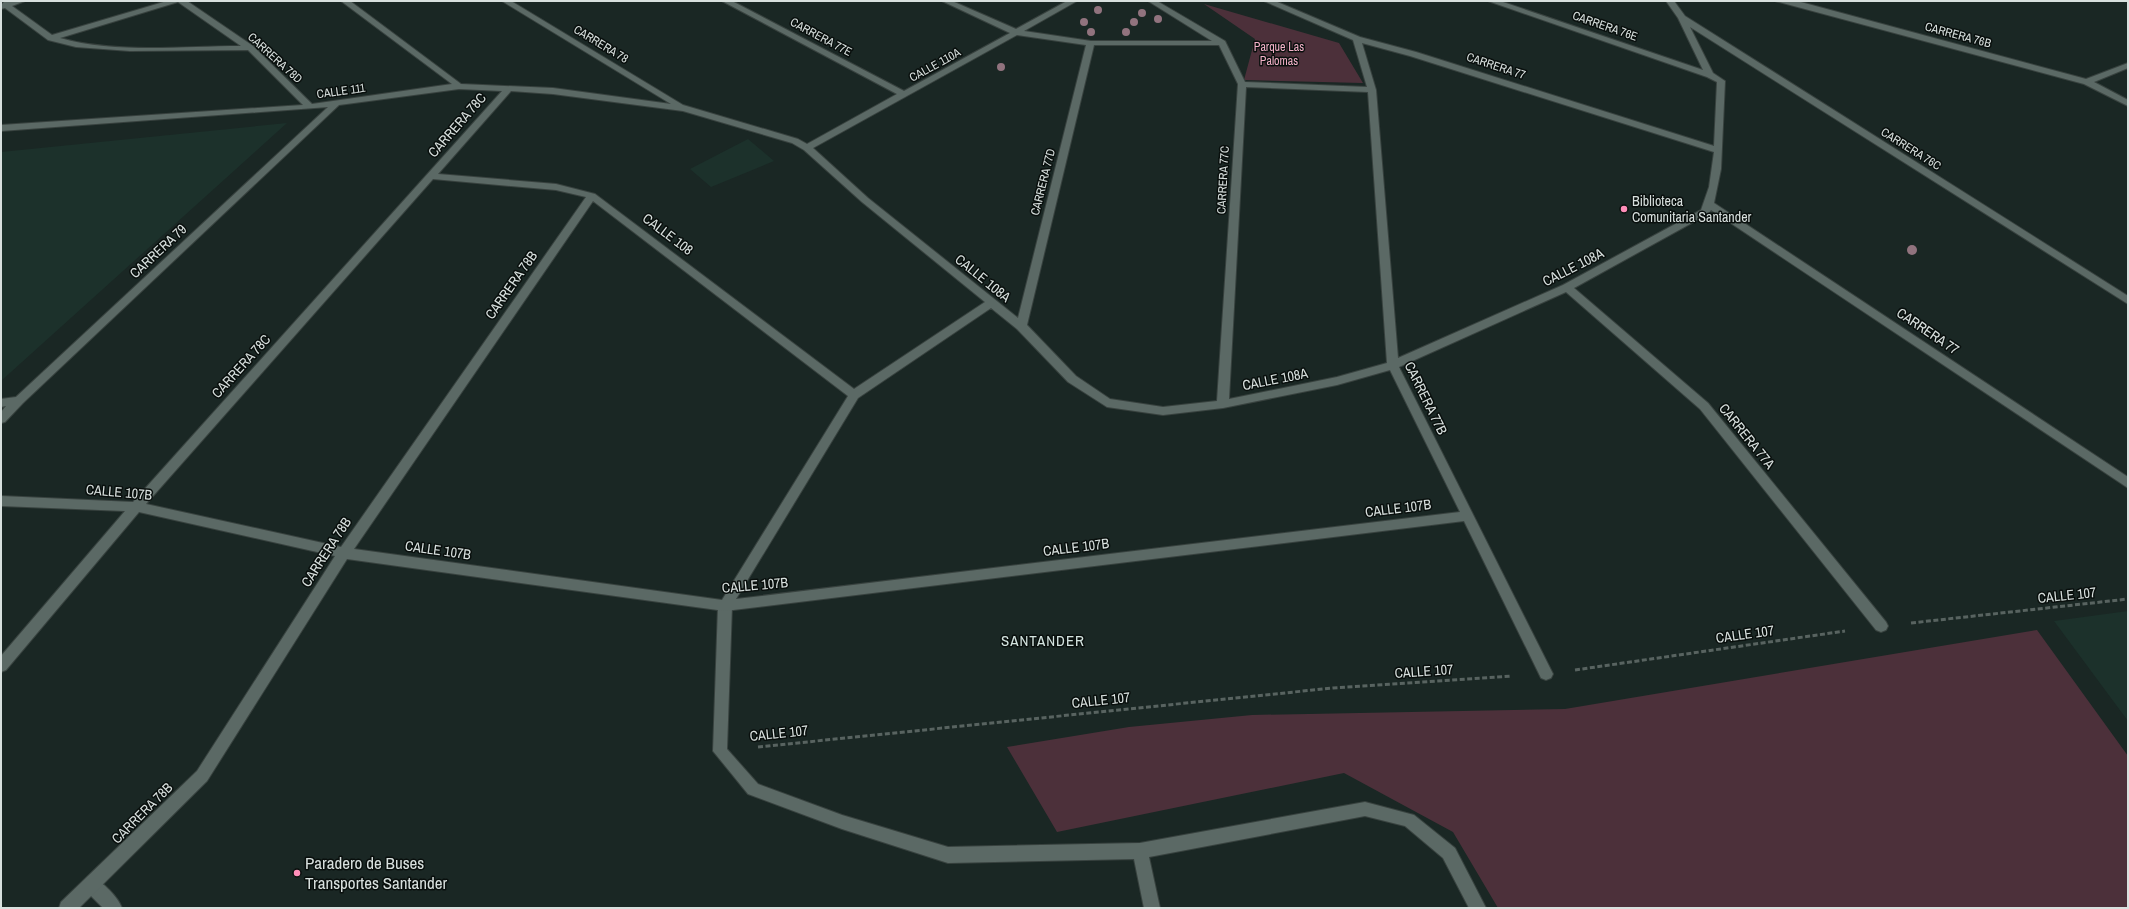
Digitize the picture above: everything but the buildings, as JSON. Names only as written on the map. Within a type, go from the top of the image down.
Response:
[{"type":"street","points":[[6,5],[21,1]]},
{"type":"street","points":[[51,38],[175,1]]},
{"type":"street","name":"CARRERA 78D","points":[[182,1],[250,48],[310,107]]},
{"type":"street","name":"CARRERA 78C","points":[[345,1],[459,86]]},
{"type":"street","name":"CARRERA 78","points":[[506,1],[684,108]]},
{"type":"street","name":"CARRERA 77E","points":[[726,1],[904,95]]},
{"type":"street","points":[[946,1],[1017,33],[1091,44],[1222,43]]},
{"type":"street","name":"CALLE 110A","points":[[807,148],[1073,1]]},
{"type":"street","points":[[1152,1],[1222,43]]},
{"type":"street","name":"CARRERA 77","points":[[1268,1],[1357,39],[1414,54],[1718,150]]},
{"type":"street","name":"CARRERA 76E","points":[[1492,1],[1710,75]]},
{"type":"street","points":[[1670,1],[1682,18],[1710,75],[1720,81],[1718,150],[1710,205]]},
{"type":"street","name":"CARRERA 76B","points":[[1779,1],[1802,5],[2087,82],[2128,103]]},
{"type":"street","points":[[6,5],[51,38],[76,45],[130,49],[250,48]]},
{"type":"street","name":"CARRERA 76C","points":[[1682,18],[2128,301]]},
{"type":"street","name":"CARRERA 77B","points":[[1357,39],[1372,90],[1393,365],[1546,674]]},
{"type":"street","name":"CARRERA 77C","points":[[1222,43],[1242,84],[1223,404]]},
{"type":"street","name":"CARRERA 77D","points":[[1021,326],[1091,44]]},
{"type":"street","points":[[2087,82],[2128,65]]},
{"type":"street","points":[[1242,84],[1372,90]]},
{"type":"street","name":"CALLE 111","points":[[1,128],[310,107],[459,86],[553,91],[684,108]]},
{"type":"street","name":"CARRERA 78C","points":[[1,666],[136,507],[508,89]]},
{"type":"street","name":"CARRERA 79","points":[[1,419],[19,400],[336,104]]},
{"type":"street","name":"CALLE 108A","points":[[684,108],[795,141],[807,148],[865,200],[1021,326],[1072,379],[1107,403],[1163,411],[1223,404],[1337,381],[1393,365],[1568,286],[1705,212],[1710,205]]},
{"type":"street","name":"CALLE 108","points":[[432,176],[556,187],[592,196],[854,395]]},
{"type":"street","name":"CARRERA 78B","points":[[67,908],[202,776],[344,553],[592,196]]},
{"type":"street","name":"CARRERA 77","points":[[1710,205],[2128,483]]},
{"type":"street","name":"CARRERA 77A","points":[[1568,286],[1704,406],[1880,626]]},
{"type":"street","points":[[991,303],[854,395],[725,606],[720,750],[753,789],[842,822],[948,855],[1140,851],[1365,809],[1408,820],[1449,853],[1478,908]]},
{"type":"street","points":[[1,402],[19,400]]},
{"type":"street","name":"CALLE 107B","points":[[1,502],[136,507],[344,553],[725,606],[1468,516]]},
{"type":"street","points":[[1140,851],[1152,908]]},
{"type":"street","points":[[92,885],[114,908]]},
{"type":"path","name":"CALLE 107","points":[[720,750],[1333,688],[1546,674],[1880,626],[2128,599]]},
{"type":"shaded area","points":[[287,123],[1,381],[1,152]]},
{"type":"shaded area","points":[[748,139],[774,161],[711,187],[690,169]]},
{"type":"shaded area","points":[[2128,611],[2128,721],[2054,621]]},
{"type":"green space","name":"Parque Las Palomas","points":[[1204,4],[1339,43],[1363,83],[1244,80],[1255,39]]},
{"type":"green space","points":[[2037,630],[2128,756],[2128,908],[1498,908],[1453,832],[1344,773],[1057,832],[1007,747],[1129,727],[1252,715],[1565,709]]},
{"type":"place","name":"Biblioteca Comunitaria Santander","points":[[1624,209]]},
{"type":"place","name":"Paradero de Buses Transportes Santander","points":[[297,873]]},
{"type":"district","name":"SANTANDER","points":[[1043,641]]}]
